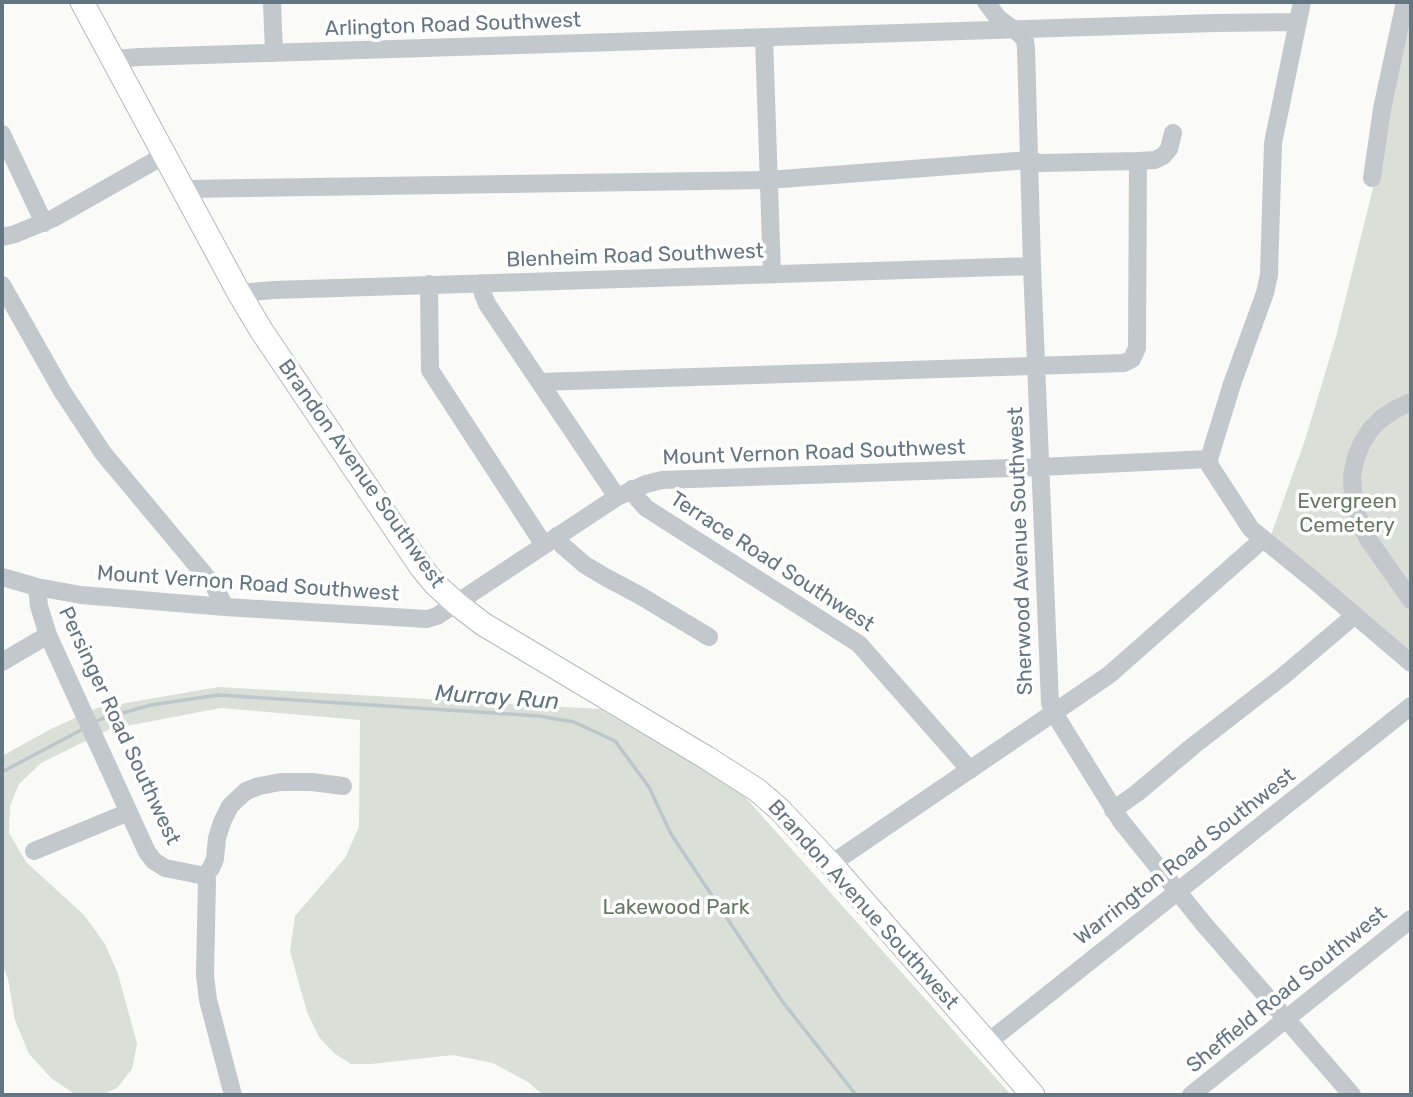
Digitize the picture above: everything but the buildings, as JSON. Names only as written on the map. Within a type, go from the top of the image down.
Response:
[{"type":"main road","name":"Brandon Avenue Southwest","points":[[82,2],[261,330],[435,584],[483,624],[757,790],[796,824],[1032,1095]]},
{"type":"street","points":[[272,2],[274,53]]},
{"type":"street","name":"Sherwood Avenue Southwest","points":[[986,2],[998,18],[1015,29],[1025,41],[1026,48],[1049,703],[1113,810],[1178,892],[1352,1095]]},
{"type":"street","points":[[1302,2],[1273,144],[1269,275],[1232,384],[1209,459],[1210,466],[1251,530],[1411,663]]},
{"type":"street","points":[[1372,178],[1382,110],[1405,2]]},
{"type":"street","name":"Arlington Road Southwest","points":[[113,59],[1298,22]]},
{"type":"street","points":[[764,37],[772,274]]},
{"type":"street","points":[[183,189],[768,180],[1029,160],[1040,163],[1156,160],[1169,149],[1173,133]]},
{"type":"street","points":[[2,134],[44,223]]},
{"type":"street","points":[[2,237],[44,223],[165,155]]},
{"type":"street","points":[[540,382],[1125,363],[1132,359],[1138,348],[1138,161]]},
{"type":"street","name":"Blenheim Road Southwest","points":[[239,293],[1032,266]]},
{"type":"street","name":"Terrace Road Southwest","points":[[481,283],[487,304],[540,382],[625,493],[859,644],[970,770]]},
{"type":"street","points":[[2,285],[62,391],[103,453],[214,586],[225,607]]},
{"type":"street","points":[[429,285],[430,370],[551,541],[563,546],[607,579],[709,637]]},
{"type":"street","points":[[1411,402],[1394,410],[1370,430],[1356,457],[1352,476],[1356,511],[1363,529],[1411,600]]},
{"type":"street","name":"Mount Vernon Road Southwest","points":[[2,577],[81,595],[428,619],[457,604],[625,493],[662,480],[1209,459]]},
{"type":"street","points":[[831,863],[1109,676],[1262,540]]},
{"type":"street","name":"Persinger Road Southwest","points":[[37,587],[39,606],[48,635],[147,852],[165,868],[205,876]]},
{"type":"street","points":[[1113,810],[1282,677],[1355,615]]},
{"type":"street","points":[[2,662],[48,635]]},
{"type":"street","name":"Warrington Road Southwest","points":[[987,1043],[1411,706]]},
{"type":"street","points":[[233,1095],[208,1000],[205,975],[205,876],[215,859],[222,822],[230,806],[246,791],[259,786],[281,782],[312,782],[343,786]]},
{"type":"street","points":[[34,852],[129,812]]},
{"type":"street","name":"Sheffield Road Southwest","points":[[1191,1095],[1411,919]]},
{"type":"green space","name":"Evergreen Cemetery","points":[[1411,6],[1411,651],[1271,535],[1306,437],[1336,337],[1377,172]]},
{"type":"green space","name":"Lakewood Park","points":[[219,687],[600,709],[727,783],[746,798],[1011,1095],[543,1095],[528,1082],[493,1063],[453,1055],[351,1064],[335,1054],[319,1037],[307,1012],[290,951],[295,916],[345,858],[359,827],[360,720],[221,708],[110,729],[41,763],[19,784],[10,806],[9,833],[26,862],[84,915],[105,944],[118,974],[137,1044],[132,1069],[117,1088],[102,1095],[75,1094],[52,1079],[29,1054],[15,1020],[8,979],[2,964],[2,756],[97,708]]},
{"type":"waterway","name":"Murray Run","points":[[93,723],[151,705],[218,695],[539,716],[574,722],[615,741],[649,787],[671,834],[782,1001],[856,1095]]},
{"type":"waterway","name":"Murray Run","points":[[2,772],[83,729]]}]
